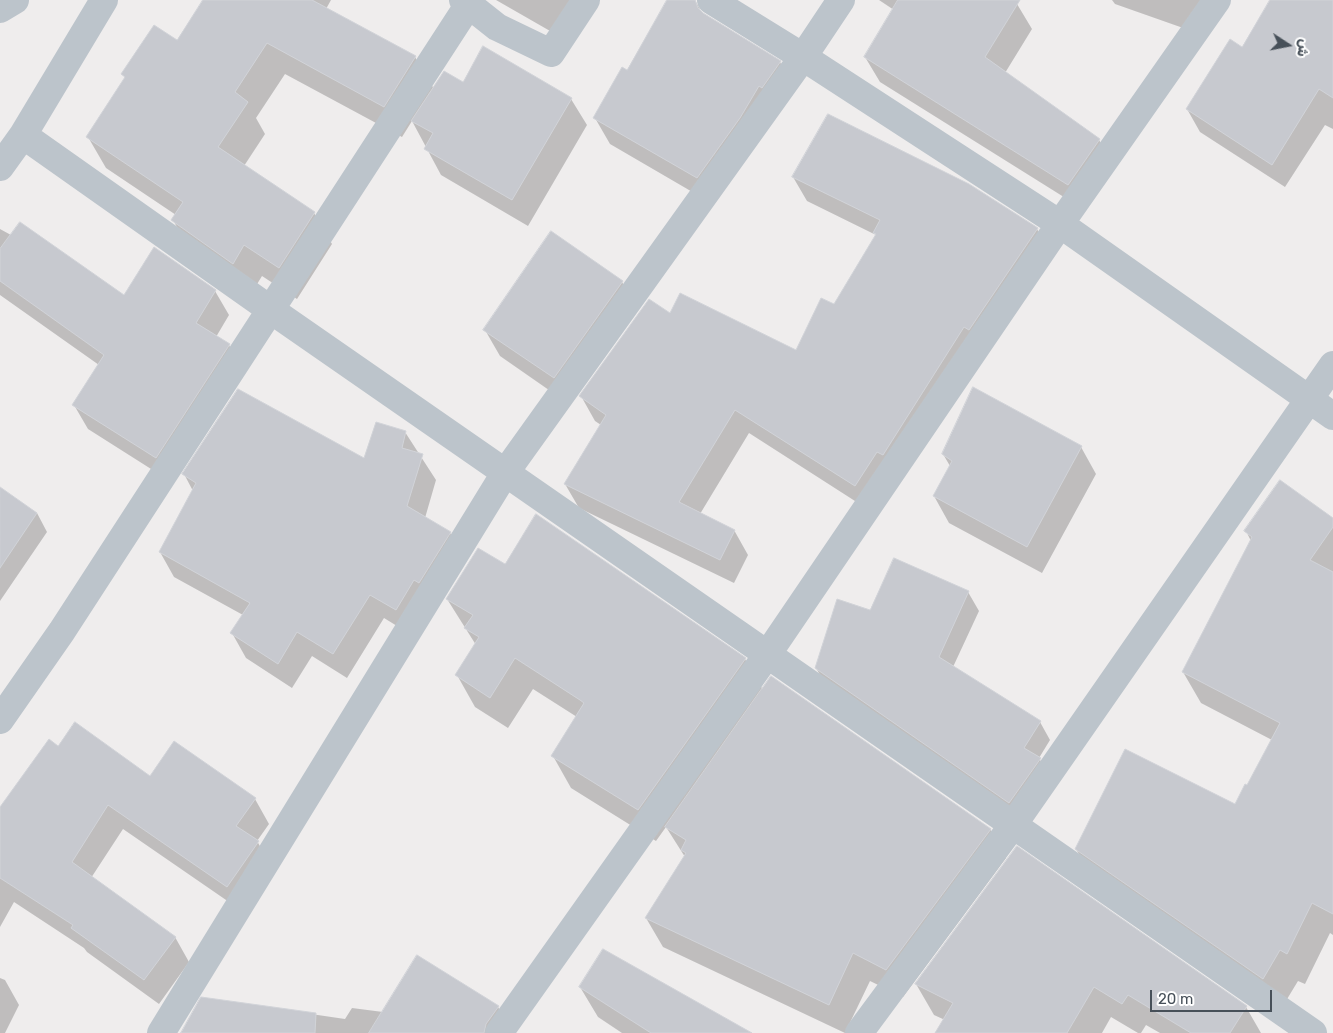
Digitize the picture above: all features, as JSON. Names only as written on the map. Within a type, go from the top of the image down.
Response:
[{"type":"street","points":[[0,9],[15,0]]},
{"type":"street","points":[[0,167],[23,135],[104,0]]},
{"type":"street","points":[[0,720],[62,631],[271,310],[466,2],[497,26],[551,53],[586,0]]},
{"type":"street","points":[[711,0],[803,57],[1060,224],[1333,416]]},
{"type":"street","points":[[161,1033],[505,473],[803,57],[841,0]]},
{"type":"street","points":[[499,1033],[767,655],[1060,224],[1216,0]]},
{"type":"street","points":[[23,135],[505,473],[1313,1033]]},
{"type":"street","points":[[859,1033],[1013,825],[1333,365]]},
{"type":"building","points":[[203,0],[312,0],[416,56],[384,107],[267,43],[235,92],[248,102],[218,147],[315,212],[279,268],[244,245],[233,264],[171,220],[183,202],[86,137],[125,77],[121,74],[154,25],[177,40]]},
{"type":"building","points":[[667,0],[695,0],[698,8],[703,13],[781,61],[762,88],[759,86],[740,118],[697,178],[593,118],[622,67],[627,70]]},
{"type":"building","points":[[898,0],[1020,0],[985,57],[1100,139],[1068,185],[864,57]]},
{"type":"building","points":[[1270,0],[1333,0],[1333,98],[1319,89],[1272,165],[1186,109],[1230,39],[1242,47]]},
{"type":"building","points":[[483,46],[572,98],[512,200],[424,149],[433,133],[411,121],[444,71],[463,82]]},
{"type":"building","points":[[828,114],[969,184],[1038,228],[969,330],[964,327],[883,455],[877,452],[855,486],[735,410],[679,502],[735,530],[720,560],[564,484],[606,415],[579,396],[649,299],[670,313],[680,293],[796,350],[821,298],[834,304],[876,234],[873,233],[880,220],[792,177]]},
{"type":"building","points":[[20,222],[124,295],[154,247],[216,290],[196,323],[230,344],[156,458],[72,405],[104,355],[0,281],[0,249]]},
{"type":"building","points":[[551,231],[623,281],[554,378],[483,330]]},
{"type":"building","points":[[973,387],[1082,446],[1027,547],[933,496],[952,461],[942,454]]},
{"type":"building","points":[[238,389],[364,458],[376,422],[406,431],[402,448],[423,454],[407,506],[451,532],[419,583],[414,580],[396,610],[370,595],[333,654],[297,632],[278,664],[230,633],[250,603],[159,552],[196,483],[182,474]]},
{"type":"building","points":[[1280,480],[1333,518],[1333,527],[1310,560],[1333,572],[1333,914],[1312,903],[1287,954],[1280,950],[1263,979],[1075,849],[1125,749],[1235,804],[1245,784],[1247,785],[1280,723],[1182,672],[1252,537],[1244,531]]},
{"type":"building","points":[[0,487],[37,513],[0,568]]},
{"type":"building","points":[[536,514],[746,658],[638,810],[551,756],[584,703],[580,700],[515,658],[490,698],[455,675],[479,637],[464,628],[473,615],[446,599],[478,548],[505,564]]},
{"type":"building","points":[[894,558],[969,591],[939,657],[1041,721],[1024,748],[1041,758],[1009,803],[815,668],[837,599],[870,610]]},
{"type":"building","points":[[771,676],[991,829],[886,970],[853,953],[829,1005],[645,918],[686,853],[681,850],[686,840],[665,827]]},
{"type":"building","points":[[75,722],[150,776],[174,741],[256,798],[236,826],[259,841],[227,887],[108,805],[72,862],[176,937],[144,980],[71,928],[73,925],[0,878],[0,807],[49,739],[58,746]]},
{"type":"building","points":[[1017,846],[1247,1006],[1230,1033],[1191,1033],[1128,995],[1122,1004],[1094,987],[1067,1033],[935,1033],[953,1003],[915,984]]},
{"type":"building","points":[[603,949],[752,1033],[651,1033],[579,987]]},
{"type":"building","points":[[417,955],[499,1006],[486,1024],[484,1033],[369,1033]]},
{"type":"building","points":[[201,997],[316,1013],[315,1033],[181,1033]]}]
